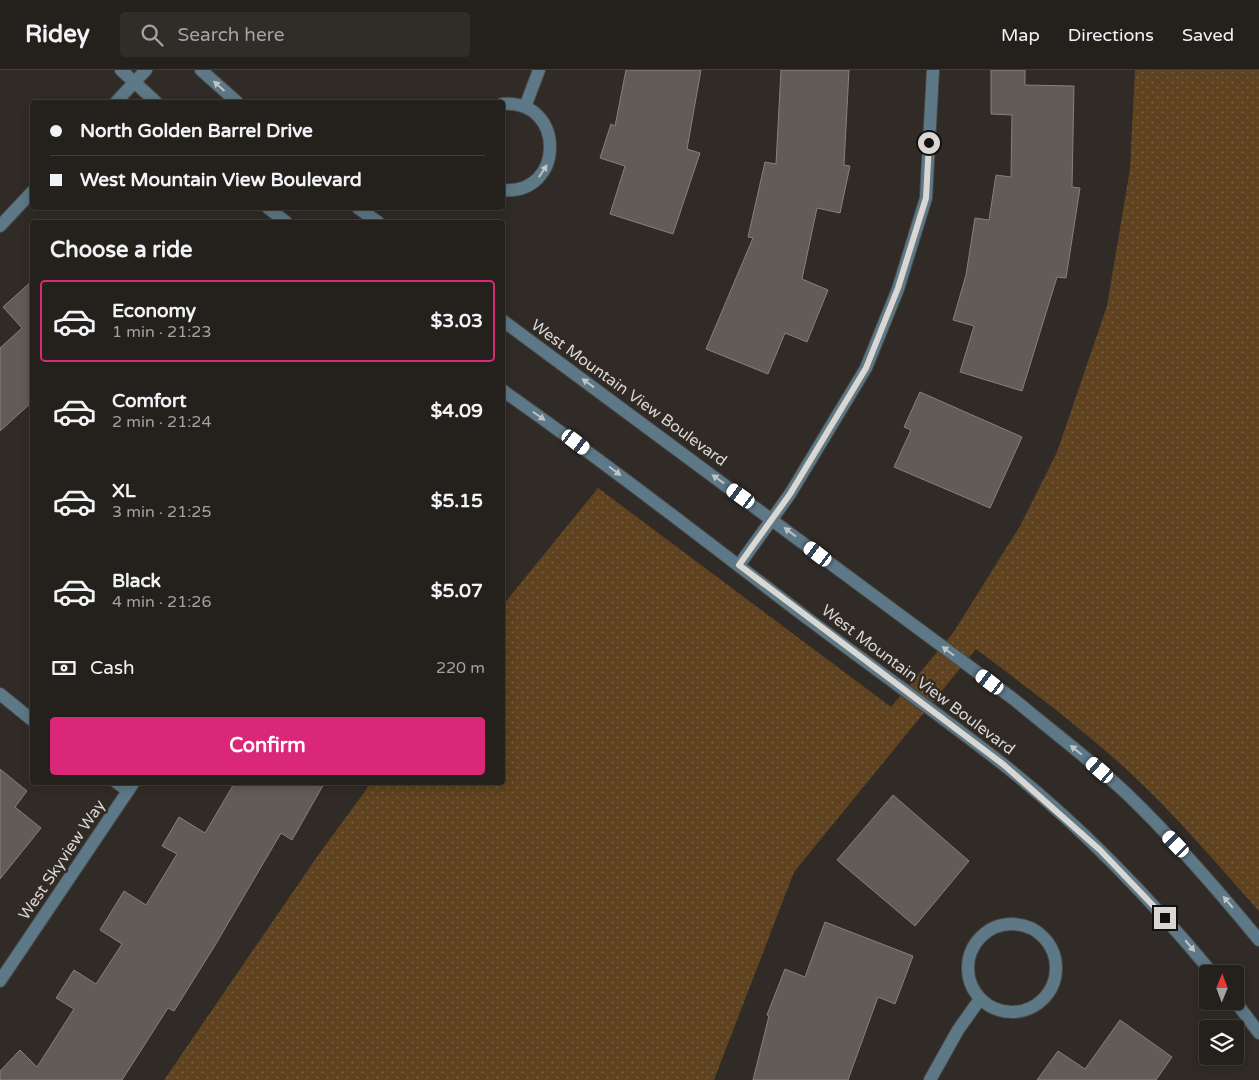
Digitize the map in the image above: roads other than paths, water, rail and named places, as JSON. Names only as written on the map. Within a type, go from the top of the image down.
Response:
[{"type":"street","points":[[121,70],[154,100]]},
{"type":"street","points":[[118,100],[146,70]]},
{"type":"street","points":[[201,70],[235,100]]},
{"type":"street","points":[[526,107],[539,70]]},
{"type":"street","points":[[739,565],[790,494],[866,368],[898,288],[926,198],[933,70]]},
{"type":"street","points":[[505,104],[511,103],[526,107],[538,115],[546,127],[551,140],[551,155],[546,168],[537,180],[524,188],[505,190]]},
{"type":"street","points":[[0,226],[30,194]]},
{"type":"street","points":[[271,210],[283,220]]},
{"type":"street","points":[[361,210],[375,220]]},
{"type":"street","name":"West Mountain View Boulevard","points":[[505,322],[1016,701],[1120,788],[1196,865],[1259,940]]},
{"type":"street","name":"West Mountain View Boulevard","points":[[505,392],[576,442],[1004,765],[1100,850],[1144,894],[1206,965]]},
{"type":"street","points":[[0,694],[30,718]]},
{"type":"street","name":"West Skyview Way","points":[[0,981],[131,787]]},
{"type":"street","points":[[1013,924],[1028,926],[1040,934],[1050,945],[1055,958],[1056,972],[1052,986],[1044,998],[1033,1007],[1005,1012],[991,1007],[980,999],[971,986],[967,972],[968,957],[974,944],[985,933],[998,926],[1013,924]]},
{"type":"street","points":[[930,1080],[958,1030],[980,999]]},
{"type":"street","points":[[1242,1010],[1259,1033]]}]
